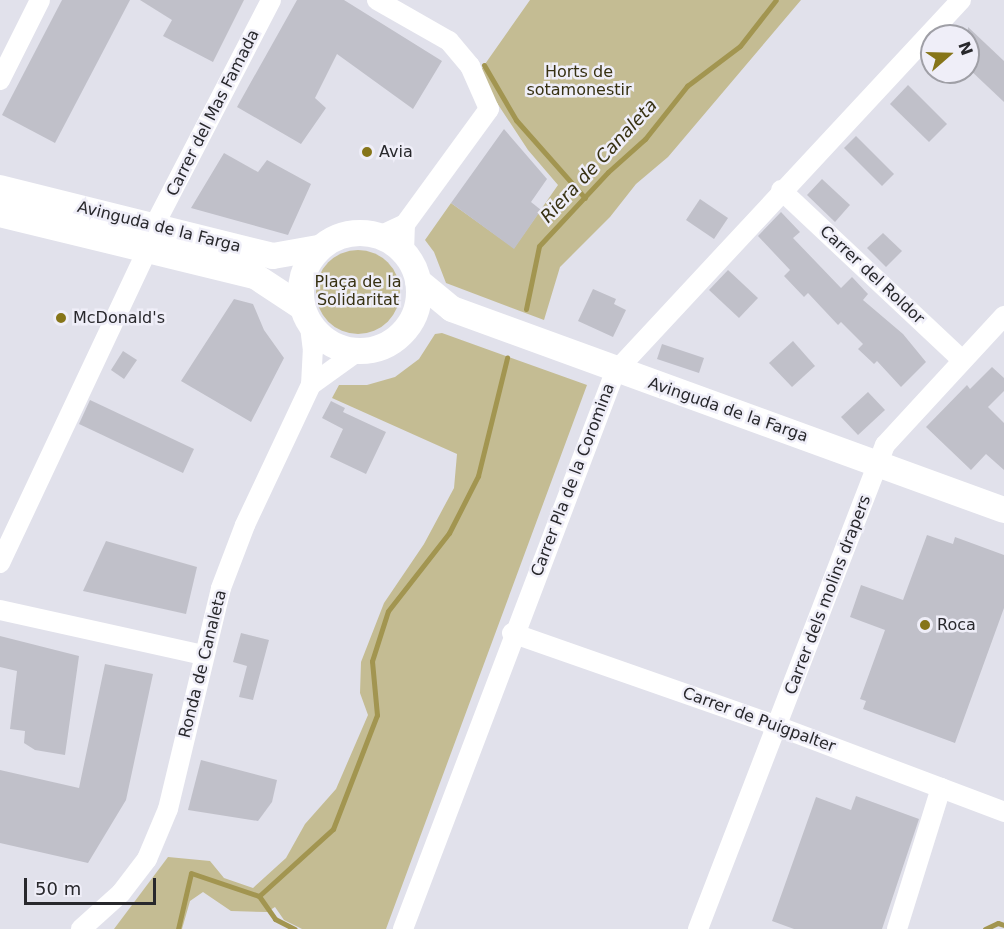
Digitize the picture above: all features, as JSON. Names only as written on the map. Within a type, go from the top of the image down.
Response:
[{"type":"street","points":[[0,80],[40,0]]},
{"type":"street","name":"Carrer del Mas Famada","points":[[154,226],[271,0]]},
{"type":"street","points":[[377,0],[449,41],[470,66],[489,109],[405,224],[379,236]]},
{"type":"street","name":"Carrer Pla de la Coromina","points":[[403,929],[512,633],[615,372],[781,190],[961,0]]},
{"type":"street","name":"Avinguda de la Farga","points":[[0,188],[273,256],[319,248]]},
{"type":"street","name":"Carrer del Roldor","points":[[781,190],[962,360]]},
{"type":"street","name":"Avinguda de la Farga","points":[[0,214],[255,276],[306,316]]},
{"type":"street","points":[[310,385],[357,352],[392,343],[415,315],[418,281],[404,252],[405,224]]},
{"type":"street","points":[[357,352],[322,339],[306,316],[302,275],[319,248],[353,233],[379,236],[404,252]]},
{"type":"street","points":[[0,563],[147,251]]},
{"type":"street","name":"Avinguda de la Farga","points":[[418,281],[452,309],[615,372],[879,463],[1004,510]]},
{"type":"street","points":[[415,315],[452,309]]},
{"type":"street","name":"Ronda de Canaleta","points":[[81,929],[121,892],[147,859],[168,809],[203,655],[221,588],[245,525],[310,385],[313,351],[306,316]]},
{"type":"street","name":"Carrer dels molins drapers","points":[[698,929],[885,445],[1004,316]]},
{"type":"street","points":[[0,610],[203,655]]},
{"type":"street","name":"Carrer de Puigpalter","points":[[512,633],[777,726],[1004,812]]},
{"type":"street","points":[[897,929],[941,788]]},
{"type":"green space","name":"Horts de sotamonestir","points":[[530,0],[801,0],[668,157],[636,184],[610,217],[560,267],[544,320],[446,283],[434,252],[425,240],[451,203],[514,248],[558,185],[528,150],[478,74]]},
{"type":"green space","name":"Plaça de la Solidaritat","points":[[358,250],[374,253],[388,262],[397,276],[400,292],[397,308],[388,322],[374,331],[358,334],[342,331],[328,322],[319,308],[316,292],[319,276],[328,262],[342,253]]},
{"type":"green space","points":[[442,333],[587,385],[386,929],[302,929],[284,920],[275,907],[267,912],[231,911],[203,892],[190,901],[182,929],[114,929],[168,857],[210,861],[224,878],[253,888],[286,858],[305,824],[336,789],[368,715],[360,693],[361,662],[384,603],[424,544],[454,488],[457,454],[332,398],[339,385],[367,385],[395,377],[419,359],[435,334]]},
{"type":"building","points":[[62,0],[130,0],[55,143],[2,115]]},
{"type":"building","points":[[140,0],[244,0],[213,62],[163,36],[172,20]]},
{"type":"building","points":[[297,0],[344,0],[442,61],[413,109],[337,54],[315,98],[326,108],[301,144],[237,107]]},
{"type":"building","points":[[980,38],[1004,61],[1004,102],[980,79]]},
{"type":"building","points":[[908,85],[947,124],[929,142],[890,104]]},
{"type":"building","points":[[504,129],[547,179],[531,202],[541,210],[514,249],[451,203]]},
{"type":"building","points":[[856,136],[894,174],[882,186],[844,148]]},
{"type":"building","points":[[224,153],[258,172],[267,160],[311,184],[288,235],[191,208]]},
{"type":"building","points":[[822,179],[850,205],[835,222],[807,195]]},
{"type":"building","points":[[700,199],[728,218],[714,239],[686,220]]},
{"type":"building","points":[[781,212],[800,232],[793,238],[841,288],[852,277],[868,294],[863,300],[903,334],[926,362],[901,387],[877,361],[874,364],[858,349],[863,344],[841,322],[838,325],[808,293],[804,297],[784,276],[790,270],[758,236]]},
{"type":"building","points":[[883,233],[902,251],[886,267],[867,248]]},
{"type":"building","points":[[728,270],[758,298],[739,318],[709,290]]},
{"type":"building","points":[[593,289],[616,299],[614,304],[626,310],[613,337],[578,321]]},
{"type":"building","points":[[234,299],[253,304],[264,330],[284,358],[251,422],[181,381]]},
{"type":"building","points":[[793,341],[815,366],[792,387],[769,363]]},
{"type":"building","points":[[662,344],[704,358],[699,373],[657,359]]},
{"type":"building","points":[[123,351],[137,360],[124,379],[111,370]]},
{"type":"building","points":[[992,367],[1004,378],[1004,391],[988,407],[1004,423],[1004,470],[986,454],[971,470],[926,427],[967,385],[970,389]]},
{"type":"building","points":[[868,392],[885,410],[858,435],[841,417]]},
{"type":"building","points":[[90,400],[194,449],[183,473],[79,424]]},
{"type":"building","points":[[331,401],[345,408],[343,412],[386,432],[366,474],[330,457],[343,429],[322,418]]},
{"type":"building","points":[[927,535],[953,544],[955,537],[1004,555],[1004,608],[955,743],[863,709],[866,701],[860,699],[885,630],[850,617],[861,585],[903,600]]},
{"type":"building","points":[[106,541],[197,567],[186,614],[83,591]]},
{"type":"building","points":[[241,633],[269,640],[253,700],[239,697],[247,666],[233,662]]},
{"type":"building","points":[[0,636],[79,656],[65,755],[35,750],[24,743],[25,731],[10,729],[17,671],[0,667]]},
{"type":"building","points":[[105,664],[153,674],[126,800],[88,863],[0,843],[0,770],[79,788]]},
{"type":"building","points":[[201,760],[277,780],[272,802],[258,821],[188,810]]},
{"type":"building","points":[[856,796],[919,819],[882,929],[794,929],[772,921],[816,797],[851,810]]},
{"type":"waterway","name":"Riera de Canaleta","points":[[526,309],[539,246],[608,172],[645,139],[687,86],[740,46],[776,0]]},
{"type":"waterway","points":[[484,65],[516,120],[585,198]]},
{"type":"waterway","name":"Riera de Canaleta","points":[[178,929],[191,873],[259,896],[333,829],[377,715],[372,661],[388,611],[449,533],[478,476],[507,358]]},
{"type":"waterway","points":[[259,896],[275,919],[295,929]]},
{"type":"waterway","points":[[985,929],[998,923],[1004,925]]},
{"type":"place","name":"Avia","points":[[367,152]]},
{"type":"place","name":"McDonald's","points":[[61,318]]},
{"type":"place","name":"Roca","points":[[925,625]]}]
